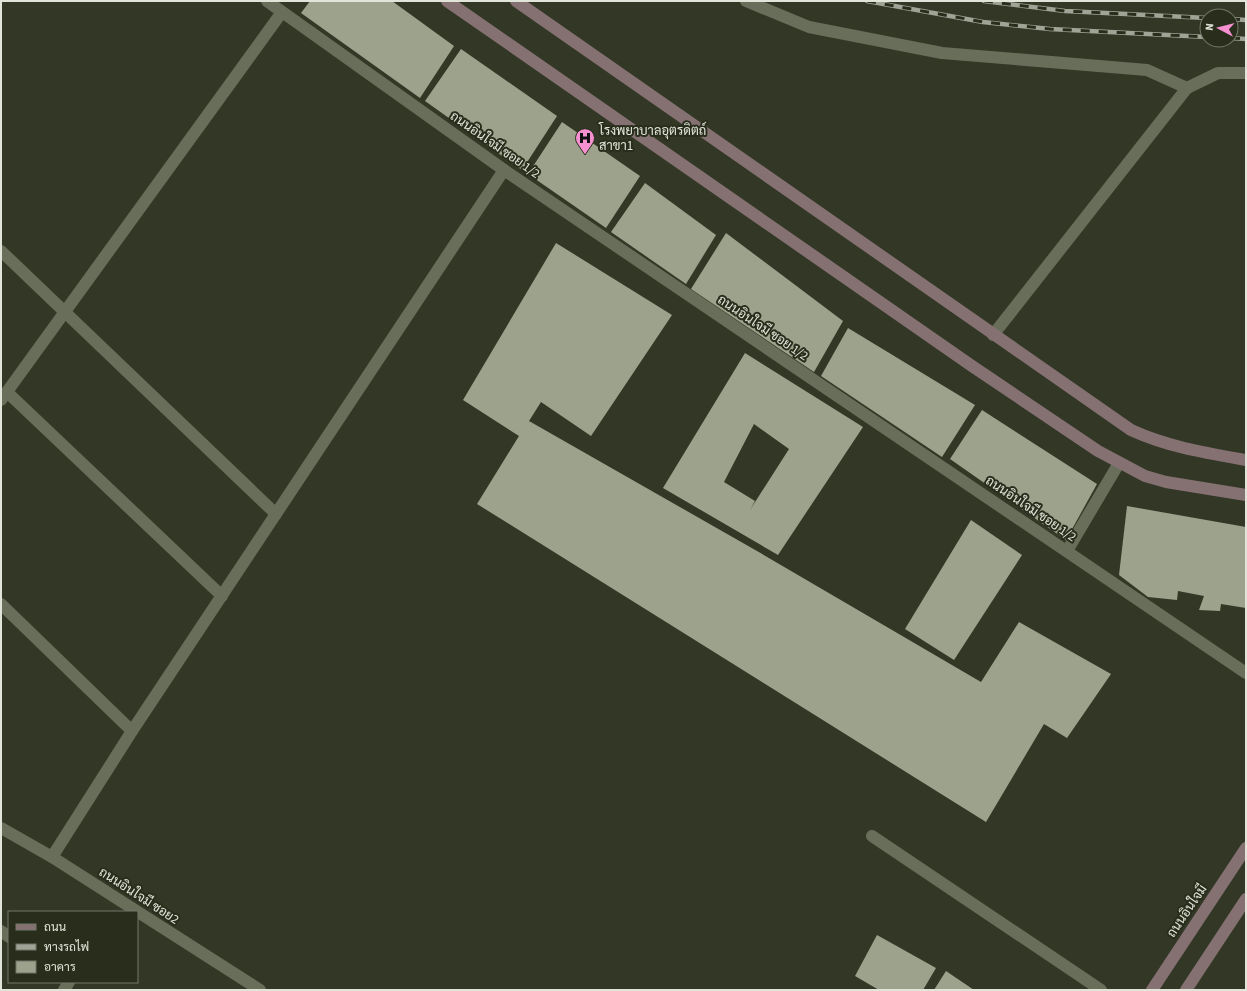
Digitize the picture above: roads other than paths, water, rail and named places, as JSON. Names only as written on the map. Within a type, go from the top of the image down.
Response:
[{"type":"main road","points":[[447,1],[972,366],[1119,463],[1145,476],[1166,482],[1246,495]]},
{"type":"main road","points":[[516,1],[1131,430],[1153,440],[1170,445],[1246,460]]},
{"type":"main road","name":"ถนนอินใจมี","points":[[1152,990],[1246,848]]},
{"type":"main road","points":[[1186,990],[1246,899]]},
{"type":"street","name":"ถนนอินใจมี ซอย 1/2","points":[[267,1],[504,170],[1246,673]]},
{"type":"street","points":[[746,1],[809,27],[942,53],[1147,70],[1186,88]]},
{"type":"street","points":[[222,596],[4,396],[282,12]]},
{"type":"street","points":[[993,335],[1186,88],[1218,73],[1246,73]]},
{"type":"street","points":[[52,857],[132,731],[504,170]]},
{"type":"street","points":[[1,251],[276,514]]},
{"type":"street","points":[[1067,551],[1119,463]]},
{"type":"street","points":[[1,604],[132,731]]},
{"type":"street","name":"ถนนอินใจมี ซอย2","points":[[1,828],[52,857],[120,907]]},
{"type":"street","points":[[872,836],[1101,990]]},
{"type":"street","name":"ถนนอินใจมี ซอย2","points":[[138,918],[260,990]]},
{"type":"railway","points":[[867,1],[983,22],[1050,29],[1199,37]]},
{"type":"railway","points":[[984,1],[1065,11],[1199,18]]},
{"type":"railway","points":[[1239,20],[1246,20]]},
{"type":"railway","points":[[1239,39],[1246,39]]},
{"type":"place","name":"โรงพยาบาลอุตรดิตถ์ สาขา1","points":[[585,155]]}]
